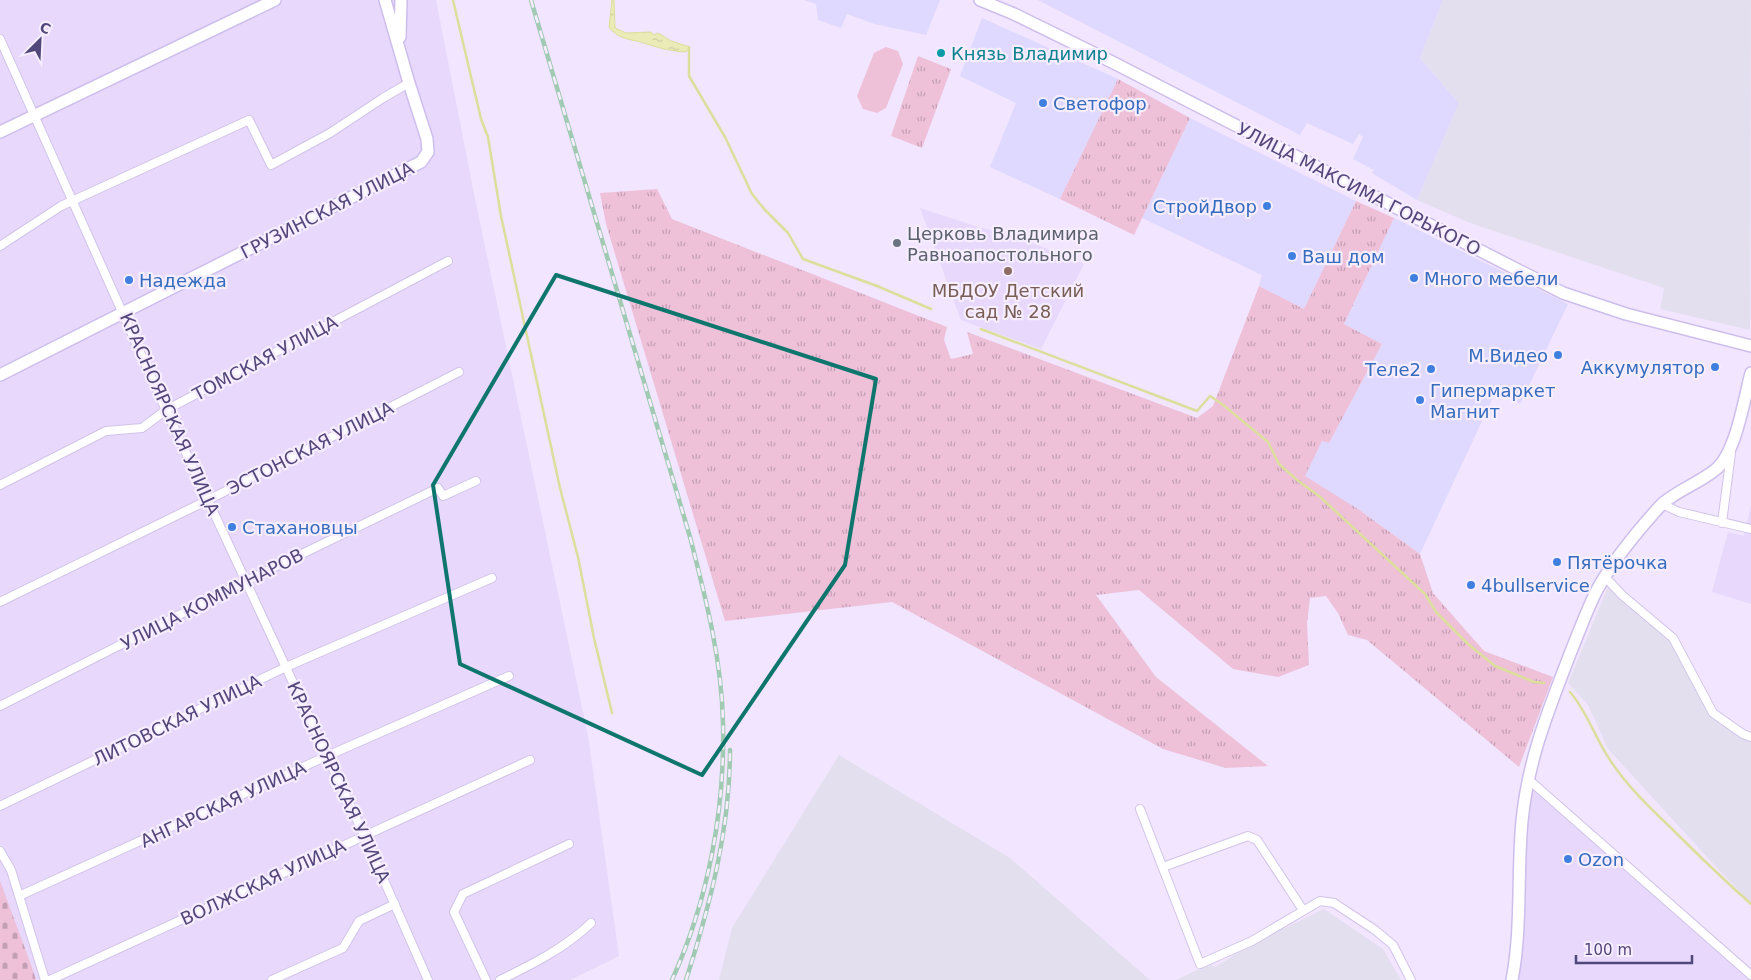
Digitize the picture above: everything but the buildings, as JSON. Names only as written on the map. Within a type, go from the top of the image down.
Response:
[{"type":"main road","points":[[0,132],[275,0]]},
{"type":"main road","name":"ГРУЗИНСКАЯ УЛИЦА","points":[[0,375],[421,162],[428,152],[427,139],[385,0]]},
{"type":"main road","points":[[401,0],[402,59]]},
{"type":"main road","name":"УЛИЦА МАКСИМА ГОРЬКОГО","points":[[985,1],[1117,65],[1563,293],[1626,314],[1751,346]]},
{"type":"main road","points":[[1512,980],[1516,949],[1522,822],[1528,779],[1534,751],[1554,694],[1591,604],[1605,577],[1622,553],[1662,504],[1675,494],[1716,470],[1724,460],[1731,446],[1751,372]]},
{"type":"street","name":"КРАСНОЯРСКАЯ УЛИЦА","points":[[0,39],[166,410],[328,756],[428,980]]},
{"type":"street","points":[[0,246],[61,206],[249,120],[271,165],[330,133],[409,83]]},
{"type":"street","name":"ТОМСКАЯ УЛИЦА","points":[[0,485],[106,431],[142,428],[166,410],[448,261]]},
{"type":"street","name":"ЭСТОНСКАЯ УЛИЦА","points":[[0,602],[208,500],[458,372]]},
{"type":"street","points":[[1722,522],[1731,446]]},
{"type":"street","name":"УЛИЦА КОММУНАРОВ","points":[[0,706],[246,581],[438,488],[443,496],[476,481]]},
{"type":"street","points":[[1662,504],[1679,512],[1751,530]]},
{"type":"street","points":[[1605,577],[1622,595],[1674,638],[1713,713],[1743,734],[1751,737]]},
{"type":"street","name":"ЛИТОВСКАЯ УЛИЦА","points":[[0,806],[286,667],[492,578]]},
{"type":"street","name":"АНГАРСКАЯ УЛИЦА","points":[[19,896],[509,676]]},
{"type":"street","name":"ВОЛЖСКАЯ УЛИЦА","points":[[50,980],[530,760]]},
{"type":"street","points":[[1528,779],[1751,975]]},
{"type":"street","points":[[1140,809],[1200,964],[1252,941],[1320,901],[1334,903],[1393,945],[1411,980]]},
{"type":"street","points":[[1163,866],[1248,836],[1257,840],[1303,910]]},
{"type":"street","points":[[486,980],[454,912],[463,894],[569,844]]},
{"type":"street","points":[[0,851],[11,870],[45,980]]},
{"type":"street","points":[[272,980],[343,948],[359,921],[395,904]]},
{"type":"street","points":[[500,980],[534,964],[575,938],[591,923]]},
{"type":"highlighted area","points":[[556,275],[876,379],[845,565],[702,775],[460,664],[433,485]]},
{"type":"shaded area","points":[[0,0],[436,0],[475,199],[588,736],[619,956],[570,980],[0,980]]},
{"type":"shaded area","points":[[804,0],[940,0],[926,35],[875,24],[847,14],[841,28],[818,20],[816,4]]},
{"type":"shaded area","points":[[1038,0],[1443,0],[1420,58],[1459,103],[1417,200],[1372,173],[1374,170],[1353,159],[1363,137],[1359,134],[1353,144],[1307,123],[1300,135]]},
{"type":"shaded area","points":[[1443,0],[1751,0],[1750,330],[1660,309],[1664,288],[1470,223],[1417,200],[1459,103],[1420,58]]},
{"type":"shaded area","points":[[982,18],[1118,79],[1060,199],[990,167],[1016,103],[960,76]]},
{"type":"shaded area","points":[[1190,118],[1356,201],[1304,309],[1259,286],[1262,275],[1142,218]]},
{"type":"shaded area","points":[[920,208],[978,227],[1016,236],[1084,264],[1041,349],[961,320]]},
{"type":"shaded area","points":[[1394,218],[1568,304],[1520,404],[1496,391],[1420,554],[1358,509],[1304,476],[1322,441],[1329,443],[1382,344],[1344,324]]},
{"type":"shaded area","points":[[1751,505],[1751,604],[1712,592],[1728,532],[1744,536]]},
{"type":"shaded area","points":[[1608,587],[1675,644],[1714,717],[1751,741],[1751,903],[1608,749],[1588,705],[1568,683]]},
{"type":"shaded area","points":[[839,755],[1010,858],[1150,980],[719,980],[732,928]]},
{"type":"shaded area","points":[[1531,787],[1751,980],[1517,980],[1523,926]]},
{"type":"shaded area","points":[[1324,909],[1383,949],[1401,980],[1176,980],[1210,964],[1215,967],[1252,944]]},
{"type":"green space","points":[[886,47],[898,51],[903,64],[886,108],[877,113],[863,109],[857,96],[874,53]]},
{"type":"green space","points":[[918,56],[951,69],[922,148],[891,136]]},
{"type":"green space","points":[[1118,79],[1190,118],[1134,235],[1060,199]]},
{"type":"green space","points":[[657,189],[672,219],[947,327],[944,340],[951,359],[973,354],[967,332],[1197,418],[1213,406],[1259,286],[1304,309],[1356,201],[1394,218],[1344,324],[1382,344],[1329,443],[1322,441],[1305,476],[1358,509],[1420,554],[1433,593],[1484,651],[1553,677],[1519,767],[1367,640],[1348,635],[1338,613],[1326,596],[1310,598],[1307,623],[1309,665],[1278,677],[1233,669],[1139,590],[1096,595],[1156,677],[1268,766],[1226,768],[1163,749],[892,602],[725,621],[606,224],[600,193]]},
{"type":"green space","points":[[0,881],[30,962],[36,980],[0,980]]},
{"type":"water","points":[[612,0],[614,0],[615,28],[626,33],[651,32],[654,35],[658,33],[671,41],[690,47],[686,52],[670,50],[625,38],[617,34],[609,27]]},
{"type":"waterway","points":[[453,0],[481,119],[488,137],[501,216],[560,488],[578,557],[594,638],[612,713]]},
{"type":"waterway","points":[[689,47],[689,76],[725,137],[752,194],[788,233],[803,259],[877,286],[931,309]]},
{"type":"waterway","points":[[981,329],[1197,411],[1210,396],[1268,442],[1279,464],[1319,496],[1425,594],[1436,612],[1468,644],[1495,666],[1534,682],[1544,683]]},
{"type":"waterway","points":[[1570,692],[1576,699],[1610,760],[1631,787],[1700,857],[1751,904]]},
{"type":"railway","points":[[531,0],[690,537],[707,607],[720,677],[723,757],[721,790],[712,855],[695,919],[685,950],[672,980]]},
{"type":"railway","points":[[686,980],[703,924],[717,867],[726,809],[730,750]]},
{"type":"place","name":"Князь Владимир","points":[[941,53]]},
{"type":"place","name":"Светофор","points":[[1043,103]]},
{"type":"place","name":"СтройДвор","points":[[1267,206]]},
{"type":"place","name":"Церковь Владимира Равноапостольного","points":[[897,243]]},
{"type":"place","name":"Ваш дом","points":[[1292,256]]},
{"type":"place","name":"МБДОУ Детский сад № 28","points":[[1008,271]]},
{"type":"place","name":"Много мебели","points":[[1414,278]]},
{"type":"place","name":"Надежда","points":[[129,280]]},
{"type":"place","name":"М.Видео","points":[[1558,355]]},
{"type":"place","name":"Аккумулятор","points":[[1715,367]]},
{"type":"place","name":"Теле2","points":[[1431,369]]},
{"type":"place","name":"Гипермаркет Магнит","points":[[1420,400]]},
{"type":"place","name":"Стахановцы","points":[[232,527]]},
{"type":"place","name":"Пятёрочка","points":[[1557,562]]},
{"type":"place","name":"4bullservice","points":[[1471,585]]},
{"type":"place","name":"Ozon","points":[[1568,859]]}]
